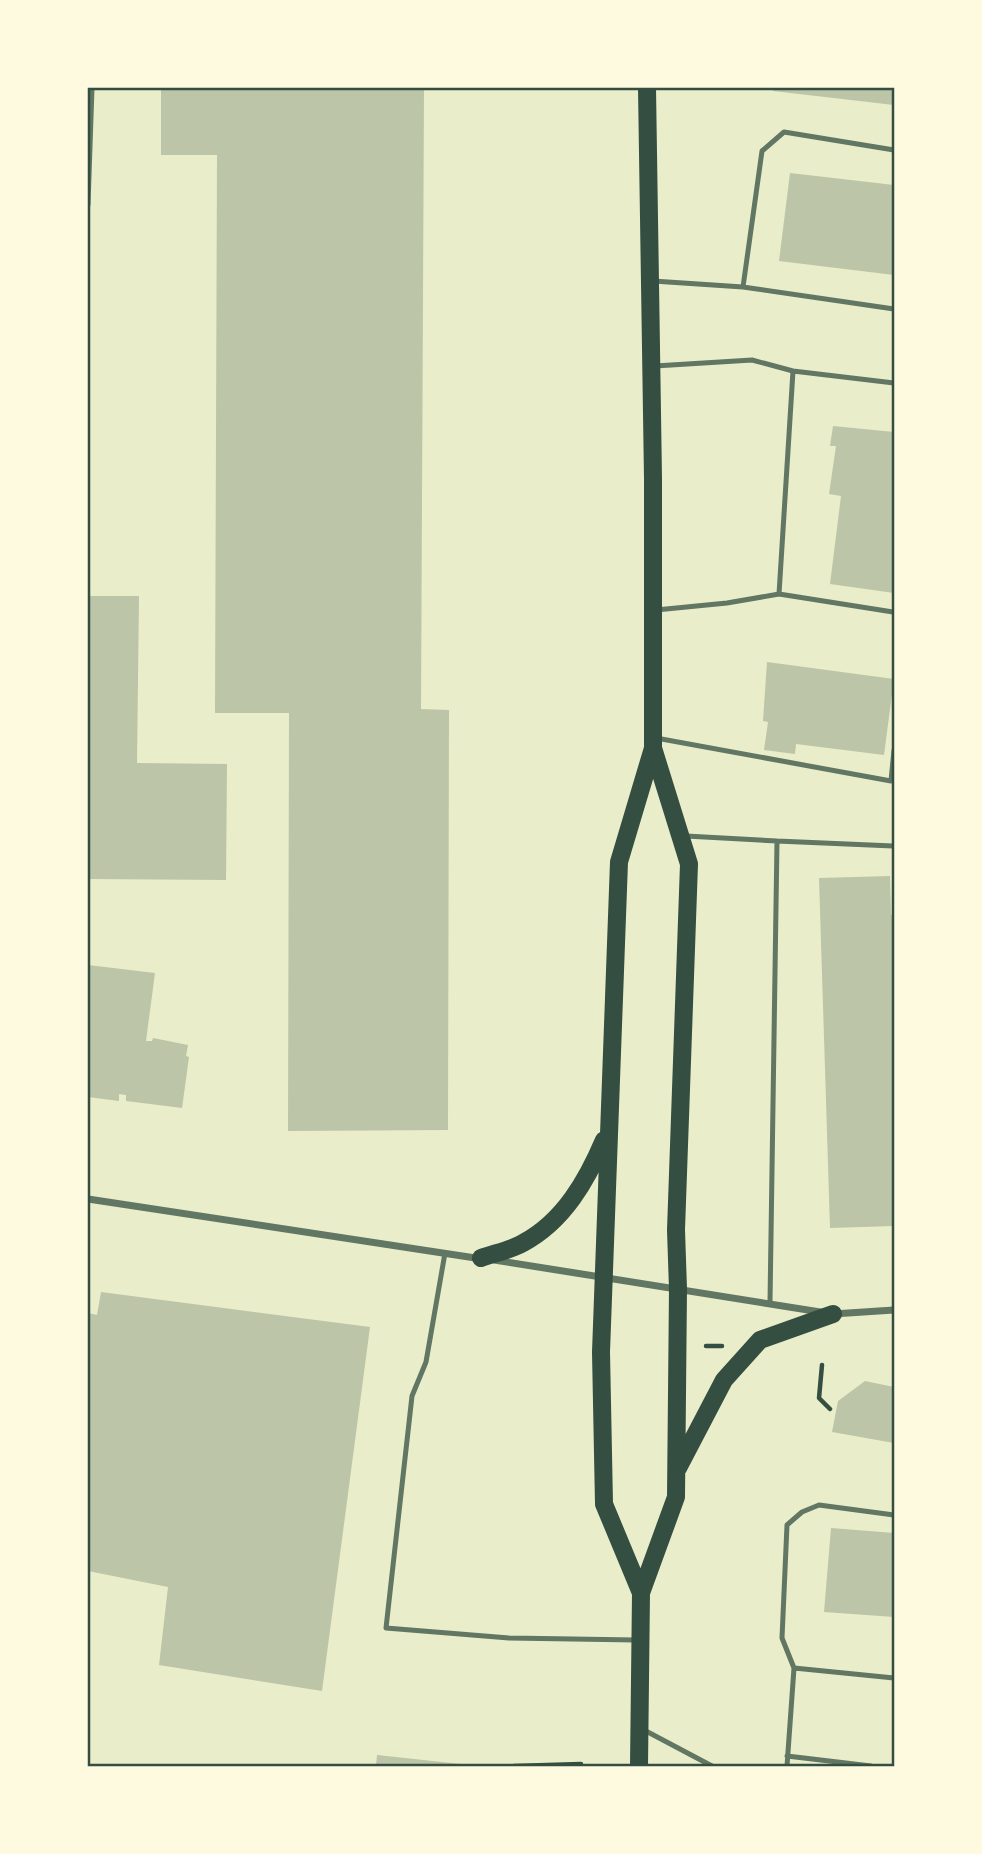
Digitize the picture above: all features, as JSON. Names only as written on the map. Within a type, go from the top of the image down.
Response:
[{"type":"main road","points":[[640,1593],[604,1504],[601,1352],[618,862],[653,743],[647,88]]},
{"type":"main road","points":[[639,1766],[640,1593],[676,1497],[676,1230],[689,864],[653,743]]},
{"type":"main road","points":[[481,1258],[523,1243],[559,1216],[589,1176],[609,1130]]},
{"type":"main road","points":[[676,1471],[724,1380],[760,1340],[833,1314]]},
{"type":"street","points":[[88,1199],[771,1302],[833,1314],[894,1310]]},
{"type":"lane","points":[[88,205],[92,88]]},
{"type":"lane","points":[[743,287],[762,151],[784,132],[894,150]]},
{"type":"lane","points":[[650,281],[743,287],[894,309]]},
{"type":"lane","points":[[651,366],[752,360],[793,371],[894,383]]},
{"type":"lane","points":[[779,594],[793,371]]},
{"type":"lane","points":[[653,610],[727,603],[779,594],[893,612]]},
{"type":"lane","points":[[653,743],[891,781],[894,750]]},
{"type":"lane","points":[[681,836],[893,846]]},
{"type":"lane","points":[[771,1302],[777,841]]},
{"type":"lane","points":[[445,1252],[426,1362],[412,1396],[386,1628],[509,1638],[640,1640]]},
{"type":"lane","points":[[786,1766],[794,1668],[782,1638],[787,1525],[802,1511],[819,1505],[894,1515]]},
{"type":"lane","points":[[794,1668],[894,1678]]},
{"type":"lane","points":[[639,1728],[712,1766]]},
{"type":"lane","points":[[787,1756],[871,1766]]},
{"type":"path","points":[[706,1346],[723,1346],[722,1336]]},
{"type":"path","points":[[822,1365],[819,1398],[830,1409]]},
{"type":"path","points":[[514,1766],[581,1764]]},
{"type":"building","points":[[161,88],[424,88],[421,709],[449,710],[448,1130],[288,1131],[289,713],[215,713],[217,155],[161,155]]},
{"type":"building","points":[[774,88],[894,88],[894,105],[773,91]]},
{"type":"building","points":[[790,173],[894,185],[894,275],[779,261]]},
{"type":"building","points":[[833,426],[894,432],[894,593],[830,584],[841,496],[829,494],[836,446],[830,446]]},
{"type":"building","points":[[88,596],[139,596],[137,763],[227,764],[226,880],[88,879]]},
{"type":"building","points":[[767,662],[894,679],[884,755],[796,744],[795,754],[764,750],[768,722],[763,721]]},
{"type":"building","points":[[890,876],[891,915],[894,914],[894,1226],[830,1228],[819,878]]},
{"type":"building","points":[[88,965],[155,973],[146,1041],[152,1041],[153,1038],[188,1045],[186,1056],[189,1057],[182,1108],[126,1101],[126,1095],[119,1094],[119,1101],[88,1097]]},
{"type":"building","points":[[101,1292],[370,1327],[322,1691],[159,1665],[168,1587],[88,1571],[88,1313],[97,1315]]},
{"type":"building","points":[[865,1381],[894,1387],[894,1443],[832,1432],[838,1401]]},
{"type":"building","points":[[831,1528],[894,1533],[894,1617],[824,1612]]},
{"type":"building","points":[[377,1755],[470,1765],[470,1766],[376,1766]]}]
